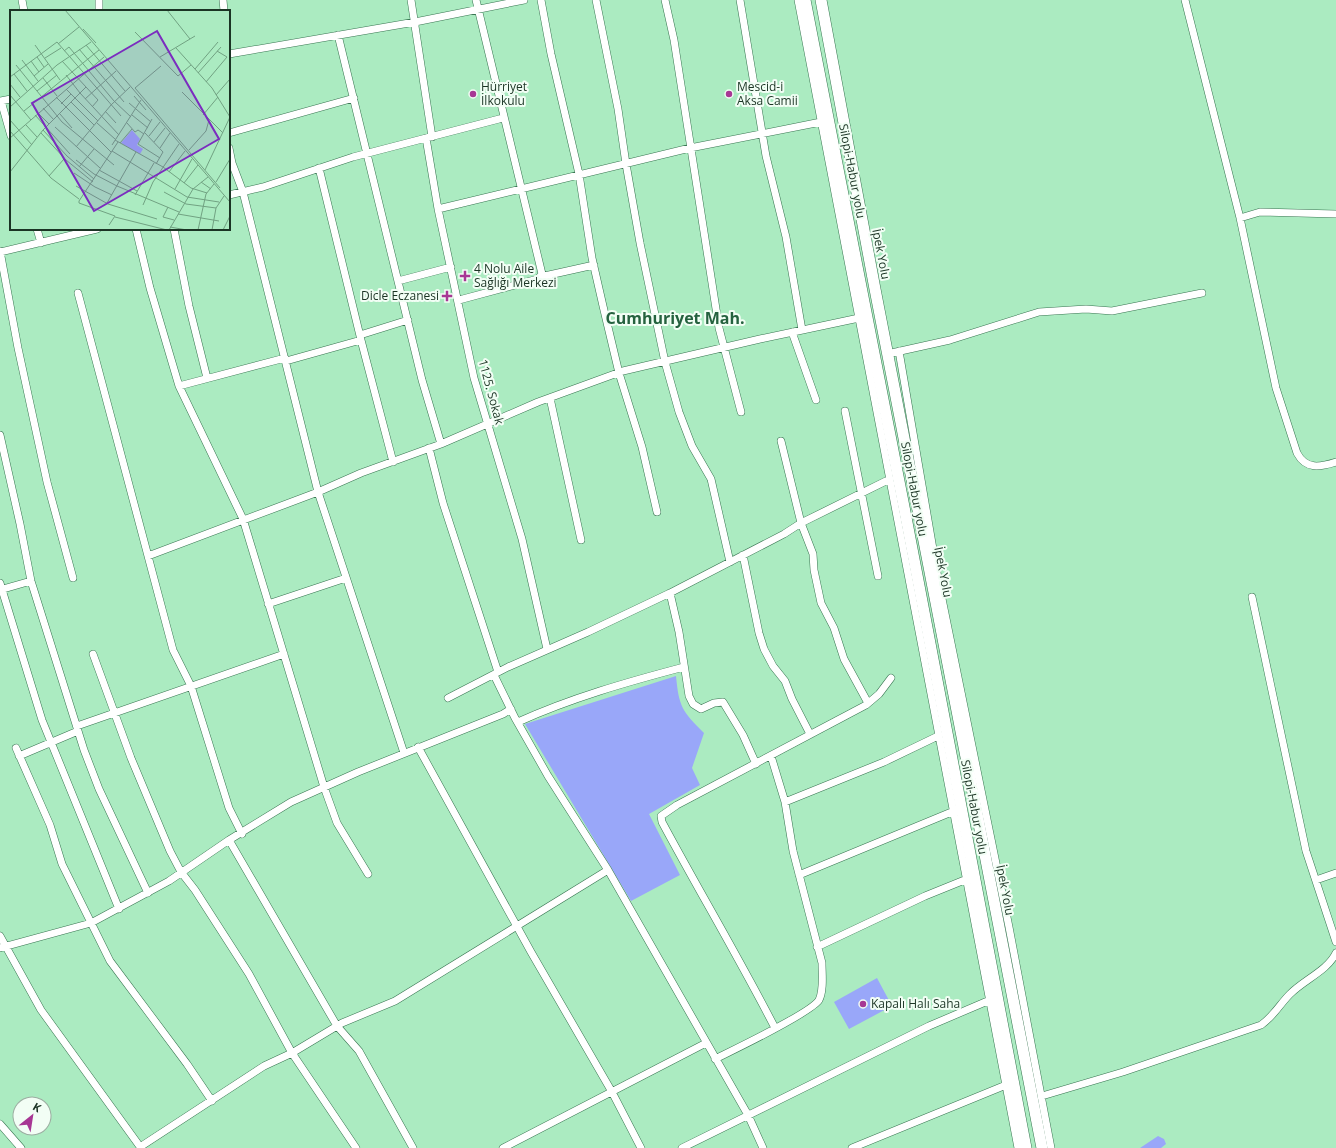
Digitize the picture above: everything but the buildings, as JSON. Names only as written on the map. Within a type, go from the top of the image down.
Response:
[{"type":"highway","name":"Silopi-Habur yolu","points":[[805,0],[1026,1148]]},
{"type":"highway","name":"İpek Yolu","points":[[820,0],[887,354],[1042,1148]]},
{"type":"highway","points":[[848,223],[862,220]]},
{"type":"street","points":[[22,0],[24,10]]},
{"type":"street","points":[[223,0],[224,10]]},
{"type":"street","name":"1125. Sokak","points":[[412,0],[438,208],[450,267],[459,300],[474,378],[522,539],[547,649]]},
{"type":"street","points":[[476,0],[541,269],[540,277]]},
{"type":"street","points":[[230,54],[415,22],[524,0]]},
{"type":"street","points":[[541,0],[551,54],[580,174],[594,265],[619,373],[642,447],[658,512]]},
{"type":"street","points":[[596,0],[618,109],[626,164],[665,362],[679,412],[692,446],[711,479],[730,562]]},
{"type":"street","points":[[666,0],[674,40],[723,348],[741,412]]},
{"type":"street","points":[[740,0],[766,156],[786,237],[802,330]]},
{"type":"street","points":[[798,0],[1018,1148]]},
{"type":"street","points":[[1185,0],[1240,218],[1276,388],[1297,453],[1302,461],[1313,467],[1320,467],[1336,462]]},
{"type":"street","points":[[338,35],[368,153],[422,380],[441,444]]},
{"type":"street","points":[[230,133],[354,98]]},
{"type":"street","points":[[10,99],[0,101],[10,133]]},
{"type":"street","points":[[230,195],[368,153],[504,118]]},
{"type":"street","points":[[438,208],[690,148],[821,122]]},
{"type":"street","points":[[230,153],[232,163],[243,192],[318,492],[404,753]]},
{"type":"street","points":[[319,168],[392,462]]},
{"type":"street","points":[[1240,218],[1260,212],[1336,214]]},
{"type":"street","points":[[37,230],[41,243]]},
{"type":"street","points":[[73,578],[47,482],[18,348],[0,252],[41,243],[68,232],[87,230]]},
{"type":"street","points":[[136,230],[154,303],[179,386],[243,519],[336,823],[368,874]]},
{"type":"street","points":[[174,230],[189,306],[207,378]]},
{"type":"street","points":[[459,300],[540,277],[594,265]]},
{"type":"street","points":[[398,281],[450,267]]},
{"type":"street","points":[[78,293],[173,650],[190,686],[229,808],[242,834]]},
{"type":"street","points":[[887,354],[950,340],[1039,312],[1086,309],[1112,311],[1202,293]]},
{"type":"street","points":[[148,556],[318,492],[488,425],[550,398],[619,373],[792,332],[859,318]]},
{"type":"street","points":[[179,386],[360,338],[408,320]]},
{"type":"street","points":[[792,332],[816,400]]},
{"type":"street","points":[[899,351],[939,584],[1042,1096],[1051,1148]]},
{"type":"street","points":[[550,398],[581,540]]},
{"type":"street","points":[[845,411],[878,576]]},
{"type":"street","points":[[0,435],[31,581],[84,750],[99,789],[148,893]]},
{"type":"street","points":[[781,441],[801,523],[813,554],[814,570],[821,603],[834,628],[844,659],[868,703]]},
{"type":"street","points":[[429,448],[443,502],[496,673],[511,709],[548,776],[608,870],[748,1116],[763,1148]]},
{"type":"street","points":[[448,698],[496,673],[670,593],[784,534],[801,523],[890,479]]},
{"type":"street","points":[[743,555],[759,633],[764,649],[785,681],[792,699],[810,734]]},
{"type":"street","points":[[268,604],[346,578]]},
{"type":"street","points":[[31,581],[1,588],[50,742],[119,909]]},
{"type":"street","points":[[670,593],[679,632],[689,696],[693,704],[701,709],[714,703],[723,702],[743,735],[756,764]]},
{"type":"street","points":[[1252,597],[1306,851],[1336,942]]},
{"type":"street","points":[[93,654],[114,714],[170,851],[181,872],[195,890],[249,974],[292,1053],[356,1148]]},
{"type":"street","points":[[19,756],[77,728],[190,686],[284,654]]},
{"type":"street","points":[[518,722],[544,711],[625,683],[684,667]]},
{"type":"street","points":[[775,1028],[743,966],[688,870],[661,818],[662,813],[868,703],[879,694],[891,678]]},
{"type":"street","points":[[2,947],[91,923],[148,893],[229,840],[242,834],[291,802],[418,747],[511,709]]},
{"type":"street","points":[[785,802],[884,762],[938,736]]},
{"type":"street","points":[[418,747],[642,1148]]},
{"type":"street","points":[[16,748],[50,825],[62,864],[110,960],[187,1064],[212,1101]]},
{"type":"street","points":[[715,1059],[805,1012],[819,999],[823,976],[799,875],[785,802],[771,756]]},
{"type":"street","points":[[799,875],[954,811]]},
{"type":"street","points":[[229,840],[337,1026],[359,1051],[413,1148]]},
{"type":"street","points":[[0,936],[2,947],[41,1010],[141,1148],[264,1066],[292,1053],[337,1026],[395,1001],[608,870]]},
{"type":"street","points":[[1316,880],[1336,873]]},
{"type":"street","points":[[817,947],[925,896],[967,879]]},
{"type":"street","points":[[1042,1096],[1123,1072],[1260,1025],[1268,1020],[1291,993],[1331,962],[1336,953]]},
{"type":"street","points":[[682,1148],[929,1026],[990,1000]]},
{"type":"street","points":[[503,1148],[706,1043]]},
{"type":"street","points":[[852,1148],[1006,1085]]},
{"type":"street","points":[[0,1124],[21,1148]]},
{"type":"shaded area","points":[[676,676],[680,702],[686,713],[704,733],[692,768],[700,785],[649,814],[680,875],[631,901],[525,724]]},
{"type":"shaded area","name":"Kapalı Halı Saha","points":[[877,978],[892,1006],[849,1029],[834,1002]]},
{"type":"shaded area","points":[[1158,1136],[1164,1139],[1166,1144],[1161,1148],[1140,1148]]},
{"type":"place","name":"Hürriyet İlkokulu","points":[[473,94]]},
{"type":"place","name":"Mescid-i Aksa Camii","points":[[729,94]]},
{"type":"place","name":"4 Nolu Aile Sağlığı Merkezi","points":[[465,276]]},
{"type":"place","name":"Dicle Eczanesi","points":[[447,296]]},
{"type":"place","name":"Kapalı Halı Saha","points":[[863,1004]]},
{"type":"district","name":"Cumhuriyet Mah.","points":[[675,318]]}]
